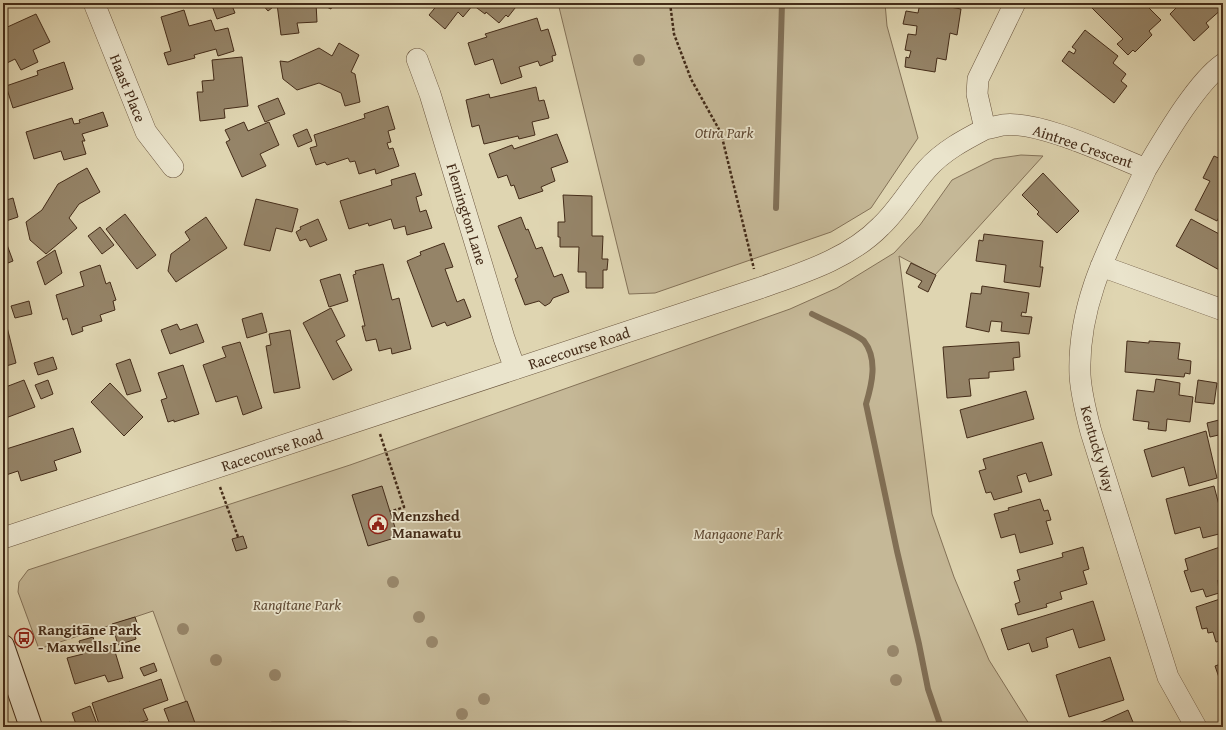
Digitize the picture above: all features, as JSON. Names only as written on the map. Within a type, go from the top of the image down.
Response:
[{"type":"main road","points":[[3,646],[31,727]]},
{"type":"street","name":"Haast Place","points":[[94,3],[146,132],[173,167]]},
{"type":"street","points":[[985,130],[977,94],[978,79],[1015,3]]},
{"type":"street","name":"Flemington Lane","points":[[417,58],[430,94],[504,338],[516,369]]},
{"type":"street","name":"Aintree Crescent","points":[[985,130],[1004,125],[1026,126],[1050,132],[1146,169],[1168,132],[1195,94],[1216,68],[1223,64]]},
{"type":"street","name":"Racecourse Road","points":[[3,538],[760,288],[838,257],[861,243],[881,227],[933,164],[948,150],[985,130]]},
{"type":"street","name":"Kentucky Way","points":[[1146,169],[1091,290],[1082,328],[1080,347],[1080,376],[1091,432],[1168,677],[1196,727]]},
{"type":"street","points":[[1101,266],[1223,310]]},
{"type":"path","points":[[670,3],[674,34],[691,79],[722,133],[760,288]]},
{"type":"path","points":[[375,416],[404,507],[390,512]]},
{"type":"path","points":[[213,469],[238,537]]},
{"type":"path","points":[[353,727],[354,723]]},
{"type":"green space","name":"Otira Park","points":[[558,3],[885,3],[887,26],[918,138],[871,208],[831,232],[655,293],[629,294]]},
{"type":"green space","name":"Mangaone Park","points":[[1021,155],[1043,156],[935,275],[899,256],[932,514],[954,577],[989,660],[1031,727],[372,727],[346,721],[272,722],[257,727],[195,727],[153,611],[39,649],[18,592],[19,582],[28,570],[350,465],[790,309],[837,288],[894,253],[920,225],[952,180],[994,159]]},
{"type":"building","points":[[211,3],[231,3],[235,13],[217,19]]},
{"type":"building","points":[[261,3],[316,3],[317,22],[297,23],[299,33],[281,35],[277,4],[268,11]]},
{"type":"building","points":[[318,3],[333,3],[331,9]]},
{"type":"building","points":[[439,3],[519,3],[508,17],[506,15],[499,23],[486,12],[485,14],[473,5],[463,17],[458,12],[445,29],[429,15]]},
{"type":"building","points":[[920,3],[950,3],[950,7],[961,9],[957,35],[950,33],[946,60],[937,58],[935,72],[905,67],[906,57],[909,58],[911,51],[905,50],[908,34],[916,35],[917,26],[903,24],[906,11],[918,13]]},
{"type":"building","points":[[1091,3],[1131,3],[1134,6],[1138,3],[1144,3],[1161,20],[1149,31],[1152,35],[1135,52],[1133,50],[1128,55],[1117,44],[1123,39],[1089,5]]},
{"type":"building","points":[[1177,3],[1223,3],[1223,8],[1206,23],[1209,27],[1194,41],[1170,14],[1179,5]]},
{"type":"building","points":[[184,10],[189,26],[211,20],[215,31],[228,28],[234,51],[218,56],[216,49],[194,55],[195,58],[168,65],[164,53],[171,51],[161,17]]},
{"type":"building","points":[[36,14],[50,42],[33,50],[38,62],[21,70],[15,59],[3,65],[3,29]]},
{"type":"building","points":[[537,18],[541,31],[548,29],[556,55],[552,56],[553,61],[540,66],[538,61],[519,67],[522,77],[501,84],[493,59],[475,65],[468,43],[487,37],[485,34]]},
{"type":"building","points":[[1085,30],[1118,56],[1113,63],[1126,74],[1121,81],[1127,86],[1114,103],[1062,61],[1069,51],[1074,54],[1076,50],[1072,47]]},
{"type":"building","points":[[339,43],[359,55],[351,72],[355,74],[360,102],[345,106],[341,93],[319,83],[297,90],[283,79],[280,61],[288,62],[319,48],[332,56]]},
{"type":"building","points":[[242,57],[248,106],[224,109],[225,118],[200,121],[197,92],[203,92],[202,81],[214,80],[212,60]]},
{"type":"building","points":[[64,62],[73,89],[13,108],[6,86],[38,75],[37,71]]},
{"type":"building","points":[[536,87],[539,101],[544,100],[549,118],[532,122],[535,135],[519,139],[518,136],[484,144],[479,125],[472,127],[466,100],[489,94],[490,98]]},
{"type":"building","points":[[278,98],[285,114],[265,122],[258,106]]},
{"type":"building","points":[[388,106],[395,129],[388,131],[391,142],[387,143],[389,149],[393,148],[399,166],[376,174],[375,169],[359,174],[355,161],[350,162],[348,158],[327,165],[325,162],[316,165],[310,148],[317,146],[314,135],[365,118],[364,114]]},
{"type":"building","points":[[103,112],[108,126],[82,134],[85,141],[82,141],[86,154],[64,160],[61,151],[34,159],[26,132],[72,118],[74,124],[80,123],[79,120]]},
{"type":"building","points":[[244,122],[248,131],[269,122],[279,145],[260,154],[266,166],[242,177],[226,142],[230,140],[225,130]]},
{"type":"building","points":[[307,129],[312,141],[298,147],[293,135]]},
{"type":"building","points":[[557,134],[568,162],[551,168],[555,181],[541,187],[543,191],[519,199],[514,185],[511,186],[507,175],[498,178],[489,154],[512,145],[514,149]]},
{"type":"building","points":[[1214,156],[1223,160],[1223,219],[1219,217],[1217,221],[1195,210],[1210,181],[1203,178]]},
{"type":"building","points":[[87,168],[100,192],[79,204],[69,218],[77,228],[46,254],[30,240],[26,222],[42,210],[58,184]]},
{"type":"building","points":[[415,173],[422,195],[416,197],[420,212],[426,210],[432,228],[407,235],[405,226],[394,229],[391,219],[369,226],[368,223],[349,229],[340,201],[392,185],[391,180]]},
{"type":"building","points":[[1043,173],[1079,211],[1057,233],[1037,214],[1039,212],[1022,195]]},
{"type":"building","points":[[563,195],[592,196],[592,236],[603,236],[602,259],[608,259],[607,270],[603,270],[603,288],[586,288],[586,272],[578,272],[579,247],[560,247],[558,222],[565,222]]},
{"type":"building","points":[[13,198],[18,217],[3,222],[3,201]]},
{"type":"building","points":[[256,199],[298,209],[292,232],[276,228],[270,251],[244,245]]},
{"type":"building","points":[[125,214],[156,255],[137,269],[106,229]]},
{"type":"building","points":[[206,217],[227,248],[176,282],[168,271],[171,254],[190,240],[185,232]]},
{"type":"building","points":[[521,217],[526,230],[528,229],[536,249],[542,247],[554,277],[562,274],[569,292],[553,298],[550,303],[545,306],[539,301],[525,305],[515,279],[518,277],[498,226]]},
{"type":"building","points":[[318,219],[327,240],[310,247],[306,239],[300,241],[296,232],[301,229],[300,227]]},
{"type":"building","points":[[1191,219],[1223,236],[1223,272],[1176,246]]},
{"type":"building","points":[[100,227],[114,245],[102,254],[88,236]]},
{"type":"building","points":[[984,234],[1043,241],[1040,267],[1043,267],[1040,287],[1004,282],[1006,265],[976,261],[979,240],[983,241]]},
{"type":"building","points":[[6,242],[13,261],[3,265],[3,243]]},
{"type":"building","points":[[444,243],[453,267],[445,269],[457,302],[464,299],[471,317],[447,326],[445,322],[432,327],[407,261],[421,255],[420,252]]},
{"type":"building","points":[[55,250],[62,273],[45,285],[37,262]]},
{"type":"building","points":[[911,263],[936,275],[928,292],[918,287],[922,281],[906,273]]},
{"type":"building","points":[[383,264],[392,300],[399,298],[411,349],[392,354],[391,348],[379,351],[376,339],[366,341],[362,326],[365,326],[353,275],[356,274],[355,271]]},
{"type":"building","points":[[100,265],[106,284],[110,282],[116,300],[113,301],[115,310],[100,315],[102,321],[82,327],[83,331],[72,335],[67,318],[63,320],[56,295],[84,286],[80,272]]},
{"type":"building","points":[[340,274],[348,301],[329,307],[320,280]]},
{"type":"building","points":[[982,286],[1029,293],[1026,313],[1022,312],[1021,316],[1032,317],[1029,334],[1001,331],[1002,322],[991,321],[989,332],[966,327],[971,293],[981,294]]},
{"type":"building","points":[[29,301],[32,314],[15,318],[11,306]]},
{"type":"building","points":[[331,308],[345,336],[336,341],[352,370],[333,380],[303,323]]},
{"type":"building","points":[[262,313],[267,332],[247,338],[242,319]]},
{"type":"building","points":[[6,323],[16,363],[3,367],[3,324]]},
{"type":"building","points":[[177,324],[180,330],[197,324],[204,342],[170,354],[161,330]]},
{"type":"building","points":[[290,330],[300,388],[274,393],[266,346],[271,345],[269,334]]},
{"type":"building","points":[[1127,341],[1180,343],[1178,359],[1191,361],[1190,374],[1185,373],[1184,377],[1125,372]]},
{"type":"building","points":[[240,342],[262,408],[243,415],[237,396],[216,402],[203,365],[226,357],[222,347]]},
{"type":"building","points":[[1019,342],[1020,357],[1013,358],[1014,370],[989,372],[989,378],[969,379],[971,396],[947,398],[943,347]]},
{"type":"building","points":[[53,357],[57,369],[38,375],[34,363]]},
{"type":"building","points":[[130,359],[141,391],[127,395],[116,364]]},
{"type":"building","points":[[183,365],[199,414],[174,422],[174,420],[168,422],[161,400],[167,398],[158,373]]},
{"type":"building","points":[[1156,379],[1180,383],[1179,395],[1193,397],[1190,422],[1167,419],[1166,431],[1148,429],[1149,422],[1133,420],[1137,390],[1154,392]]},
{"type":"building","points":[[24,380],[35,407],[3,419],[3,388]]},
{"type":"building","points":[[48,380],[53,394],[41,399],[35,385]]},
{"type":"building","points":[[1198,380],[1217,383],[1214,404],[1195,402]]},
{"type":"building","points":[[110,383],[143,417],[124,436],[91,402]]},
{"type":"building","points":[[1026,391],[1034,419],[967,438],[960,410]]},
{"type":"building","points":[[1223,419],[1223,434],[1210,437],[1207,423]]},
{"type":"building","points":[[73,428],[81,452],[54,461],[57,470],[21,481],[18,471],[3,476],[3,450]]},
{"type":"building","points":[[1206,431],[1217,478],[1189,486],[1184,467],[1152,477],[1144,450]]},
{"type":"building","points":[[1042,442],[1052,475],[1029,482],[1026,473],[1017,476],[1022,492],[994,500],[991,492],[986,493],[979,471],[986,469],[983,459]]},
{"type":"building","name":"Menzshed Manawatu","points":[[382,486],[398,537],[368,546],[352,495]]},
{"type":"building","points":[[1214,486],[1219,505],[1223,504],[1223,533],[1203,538],[1200,527],[1175,534],[1166,499]]},
{"type":"building","points":[[1040,499],[1044,511],[1048,510],[1051,520],[1046,521],[1053,544],[1020,553],[1015,534],[1001,538],[994,514],[1009,510],[1008,508]]},
{"type":"building","points":[[243,536],[247,548],[236,551],[232,539]]},
{"type":"building","points":[[1223,546],[1223,579],[1218,580],[1219,593],[1206,597],[1203,589],[1191,592],[1184,571],[1188,570],[1185,559]]},
{"type":"building","points":[[1083,547],[1089,569],[1083,571],[1087,584],[1060,592],[1062,599],[1046,604],[1047,607],[1018,615],[1015,604],[1020,602],[1014,582],[1020,580],[1017,570],[1063,557],[1062,553]]},
{"type":"building","points":[[1223,598],[1223,640],[1216,642],[1213,632],[1208,633],[1207,628],[1202,629],[1196,607]]},
{"type":"building","points":[[1093,601],[1105,640],[1079,648],[1073,629],[1046,638],[1048,647],[1032,652],[1029,643],[1008,650],[1001,629]]},
{"type":"building","points":[[135,617],[137,623],[132,624],[136,639],[118,645],[112,624]]},
{"type":"building","points":[[93,637],[97,650],[113,645],[123,678],[108,682],[105,675],[75,684],[67,658],[83,654],[79,641]]},
{"type":"building","points":[[1110,657],[1124,700],[1069,717],[1056,675]]},
{"type":"building","points":[[154,663],[157,671],[144,676],[140,668]]},
{"type":"building","points":[[1223,663],[1223,689],[1215,666]]},
{"type":"building","points":[[161,679],[168,700],[143,709],[148,720],[132,725],[130,722],[115,727],[100,727],[92,703]]},
{"type":"building","points":[[187,701],[195,723],[183,727],[171,727],[164,709]]},
{"type":"building","points":[[90,706],[97,724],[88,727],[77,727],[72,713]]},
{"type":"building","points":[[1128,710],[1135,727],[1090,727]]},
{"type":"waterway","points":[[776,208],[782,3]]},
{"type":"waterway","points":[[812,314],[861,338],[868,348],[871,356],[872,380],[866,404],[928,689],[941,727]]},
{"type":"place","name":"Menzshed Manawatu","points":[[378,524]]},
{"type":"place","name":"Rangitāne Park - Maxwells Line","points":[[24,638]]},
{"type":"park label","name":"Rangitane Park","points":[[297,604]]}]
